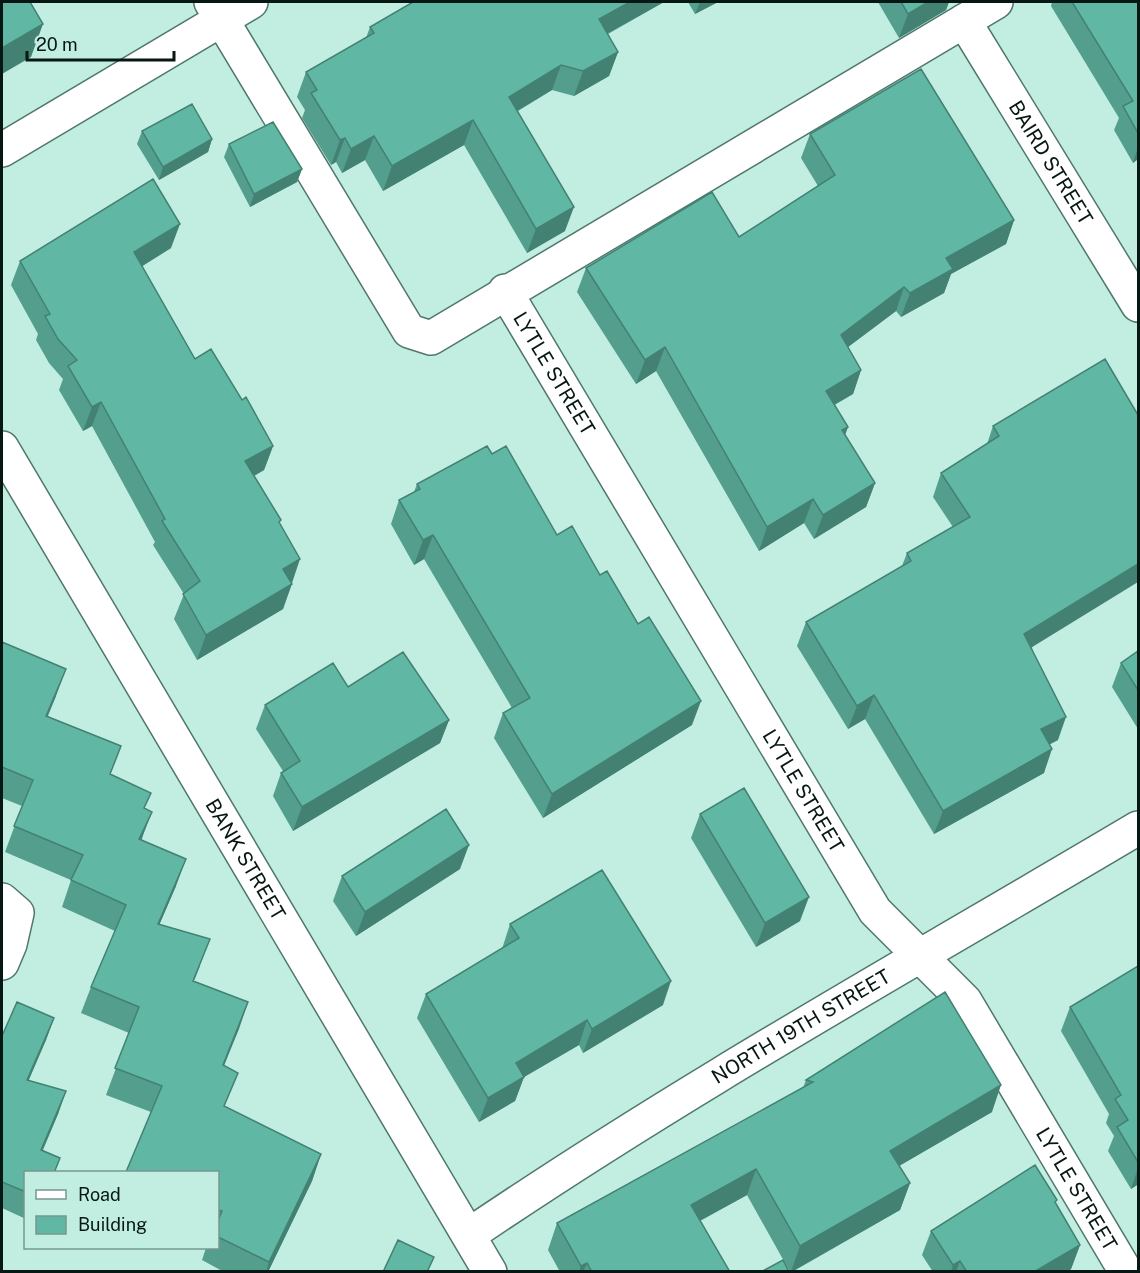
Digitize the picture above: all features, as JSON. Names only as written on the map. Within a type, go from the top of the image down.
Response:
[{"type":"street","points":[[2,150],[216,10],[251,2]]},
{"type":"street","points":[[216,10],[408,331],[431,338],[506,291],[996,2]]},
{"type":"street","name":"BAIRD STREET","points":[[964,21],[1138,305]]},
{"type":"street","name":"LYTLE STREET","points":[[506,291],[874,911],[965,1001],[1126,1272]]},
{"type":"street","name":"BANK STREET","points":[[2,448],[490,1272]]},
{"type":"street","name":"NORTH 19TH STREET","points":[[469,1235],[578,1161],[1138,828]]},
{"type":"street","points":[[2,900],[16,913],[10,944],[2,963]]},
{"type":"building","points":[[2,2],[30,2],[43,24],[2,48]]},
{"type":"building","points":[[413,2],[630,2],[599,19],[618,52],[583,71],[561,65],[509,97],[574,207],[536,229],[473,120],[392,166],[374,136],[351,149],[345,138],[340,140],[311,93],[317,90],[306,72],[374,33],[370,27]]},
{"type":"building","points":[[901,2],[928,2],[908,14]]},
{"type":"building","points":[[1072,2],[1138,2],[1138,133],[1123,106],[1133,101]]},
{"type":"building","points":[[921,69],[1014,220],[946,258],[953,269],[910,293],[904,287],[841,335],[861,370],[826,391],[848,427],[842,430],[875,483],[823,515],[813,499],[767,527],[665,347],[645,360],[586,268],[712,192],[739,237],[835,175],[810,134]]},
{"type":"building","points":[[192,104],[212,139],[163,167],[142,131]]},
{"type":"building","points":[[273,122],[302,169],[254,194],[229,144]]},
{"type":"building","points":[[153,179],[180,224],[134,252],[195,359],[211,349],[242,400],[246,397],[273,446],[245,461],[281,520],[279,522],[300,559],[283,569],[292,584],[206,635],[183,594],[200,581],[162,521],[165,519],[101,402],[92,407],[68,366],[77,360],[58,339],[45,316],[50,314],[20,261]]},
{"type":"building","points":[[1105,359],[1138,415],[1138,564],[1024,634],[1066,717],[1041,729],[1052,749],[943,811],[874,695],[857,706],[806,622],[911,561],[907,553],[970,517],[941,473],[999,436],[993,426]]},
{"type":"building","points":[[487,446],[492,454],[506,446],[557,535],[572,526],[600,575],[607,571],[638,624],[649,617],[701,701],[552,794],[503,713],[530,698],[433,535],[423,540],[399,500],[420,489],[417,484]]},
{"type":"building","points":[[2,642],[66,669],[46,716],[121,746],[110,774],[151,793],[144,808],[152,812],[139,839],[186,859],[158,924],[210,939],[193,981],[248,1002],[223,1065],[238,1073],[224,1106],[321,1154],[269,1262],[219,1237],[219,1218],[222,1211],[219,1210],[219,1171],[126,1171],[162,1086],[115,1068],[139,1007],[91,987],[126,905],[71,880],[83,855],[14,826],[33,780],[2,767]]},
{"type":"building","points":[[1138,651],[1138,690],[1121,663]]},
{"type":"building","points":[[403,652],[449,720],[302,807],[281,773],[300,761],[265,705],[333,663],[348,687]]},
{"type":"building","points":[[744,788],[809,897],[765,923],[700,814]]},
{"type":"building","points":[[446,809],[469,845],[365,912],[342,876]]},
{"type":"building","points":[[602,870],[671,981],[592,1029],[587,1020],[516,1063],[524,1077],[488,1098],[426,994],[519,938],[510,924]]},
{"type":"building","points":[[1138,966],[1138,1162],[1117,1127],[1128,1120],[1115,1099],[1121,1095],[1070,1007]]},
{"type":"building","points":[[945,992],[1001,1085],[890,1151],[910,1183],[800,1246],[756,1169],[691,1205],[730,1272],[592,1272],[587,1263],[581,1266],[557,1223],[813,1082],[806,1080]]},
{"type":"building","points":[[17,1002],[54,1018],[27,1080],[66,1091],[41,1150],[60,1158],[55,1171],[24,1171],[24,1191],[2,1182],[2,1036]]},
{"type":"building","points":[[1035,1165],[1057,1200],[1055,1202],[1080,1245],[1034,1272],[967,1272],[960,1261],[953,1265],[931,1231]]},
{"type":"building","points":[[398,1240],[434,1257],[427,1272],[383,1272]]},
{"type":"building","points":[[783,1260],[789,1272],[761,1272]]}]
